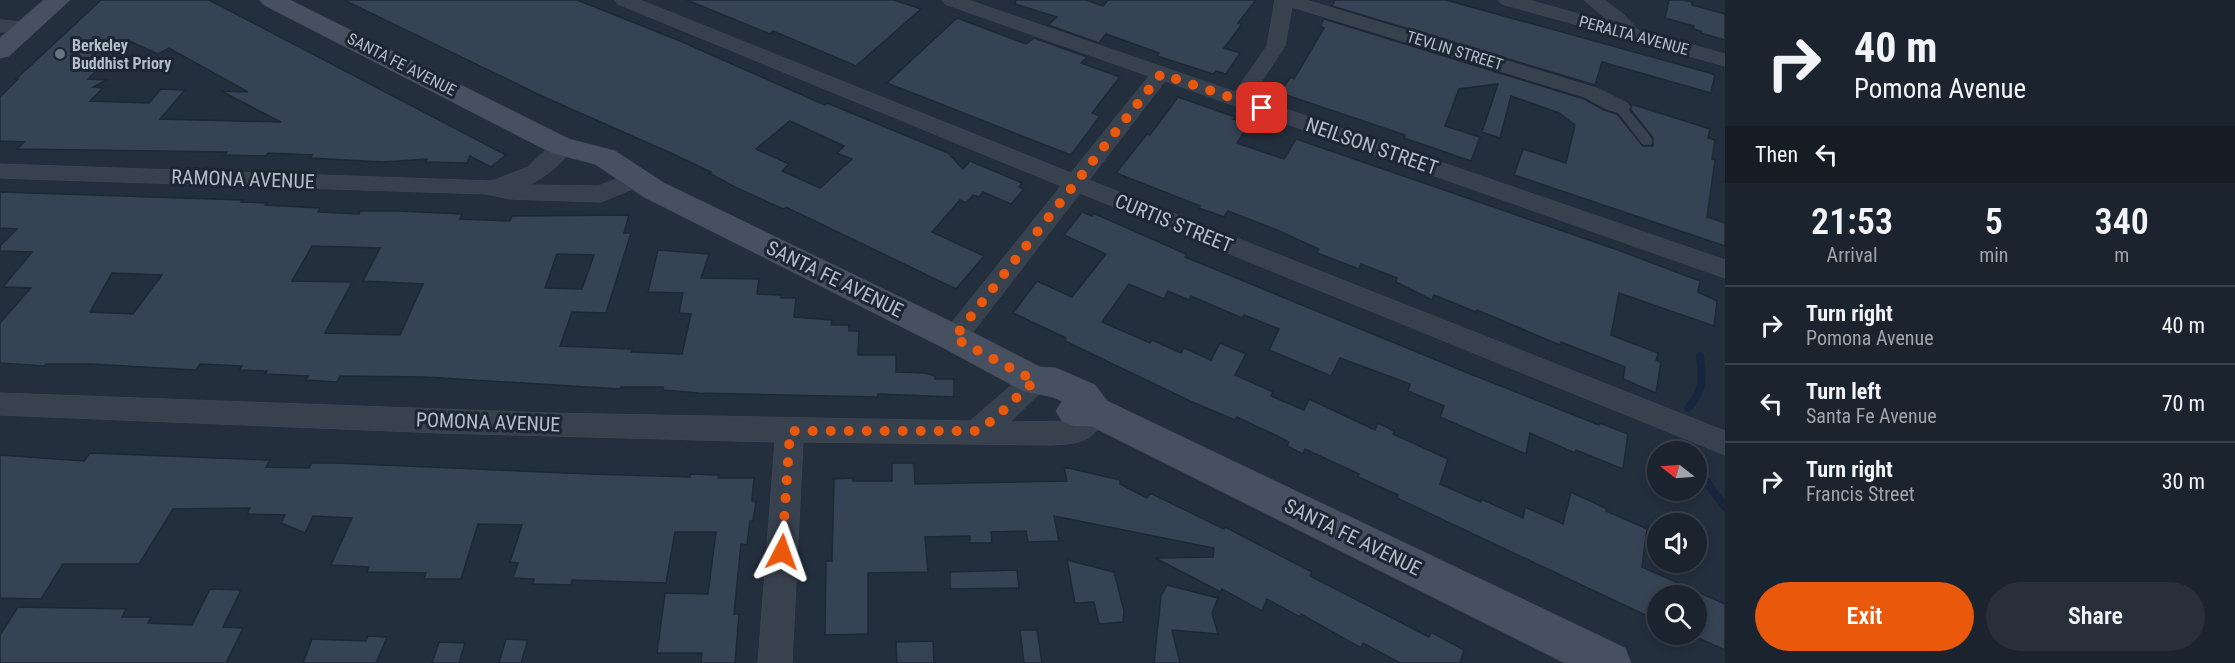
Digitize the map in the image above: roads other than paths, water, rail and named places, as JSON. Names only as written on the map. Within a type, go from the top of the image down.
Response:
[{"type":"street","points":[[0,51],[58,0]]},
{"type":"street","name":"SANTA FE AVENUE","points":[[272,0],[562,147],[572,162],[601,177],[634,180],[954,338],[1035,381],[1046,400],[1069,411],[1095,411],[1610,663]]},
{"type":"street","name":"CURTIS STREET","points":[[624,0],[1076,184],[1725,443]]},
{"type":"street","name":"NEILSON STREET","points":[[951,0],[1725,269]]},
{"type":"street","points":[[1239,100],[1276,46],[1286,0]]},
{"type":"street","name":"TEVLIN STREET","points":[[1286,0],[1592,93],[1620,107]]},
{"type":"street","name":"PERALTA AVENUE","points":[[1508,0],[1554,6],[1631,34],[1725,60]]},
{"type":"street","points":[[1593,0],[1618,19],[1631,34]]},
{"type":"street","points":[[0,26],[27,27]]},
{"type":"street","points":[[954,338],[1161,74]]},
{"type":"street","name":"RAMONA AVENUE","points":[[486,187],[514,182],[536,172],[549,163],[562,147]]},
{"type":"street","name":"RAMONA AVENUE","points":[[0,171],[486,187],[510,192],[601,194],[634,180]]},
{"type":"street","points":[[977,431],[999,416],[1014,398],[1035,381]]},
{"type":"street","name":"POMONA AVENUE","points":[[0,404],[536,424],[790,431],[977,431],[1014,435],[1072,433],[1081,430],[1095,411]]},
{"type":"street","points":[[775,663],[790,431]]},
{"type":"lane","points":[[1620,107],[1647,141]]},
{"type":"waterway","points":[[1688,408],[1700,390],[1702,371],[1700,356]]},
{"type":"waterway","points":[[1707,483],[1725,507]]},
{"type":"place","name":"Berkeley Buddhist Priory","points":[[60,54]]}]
